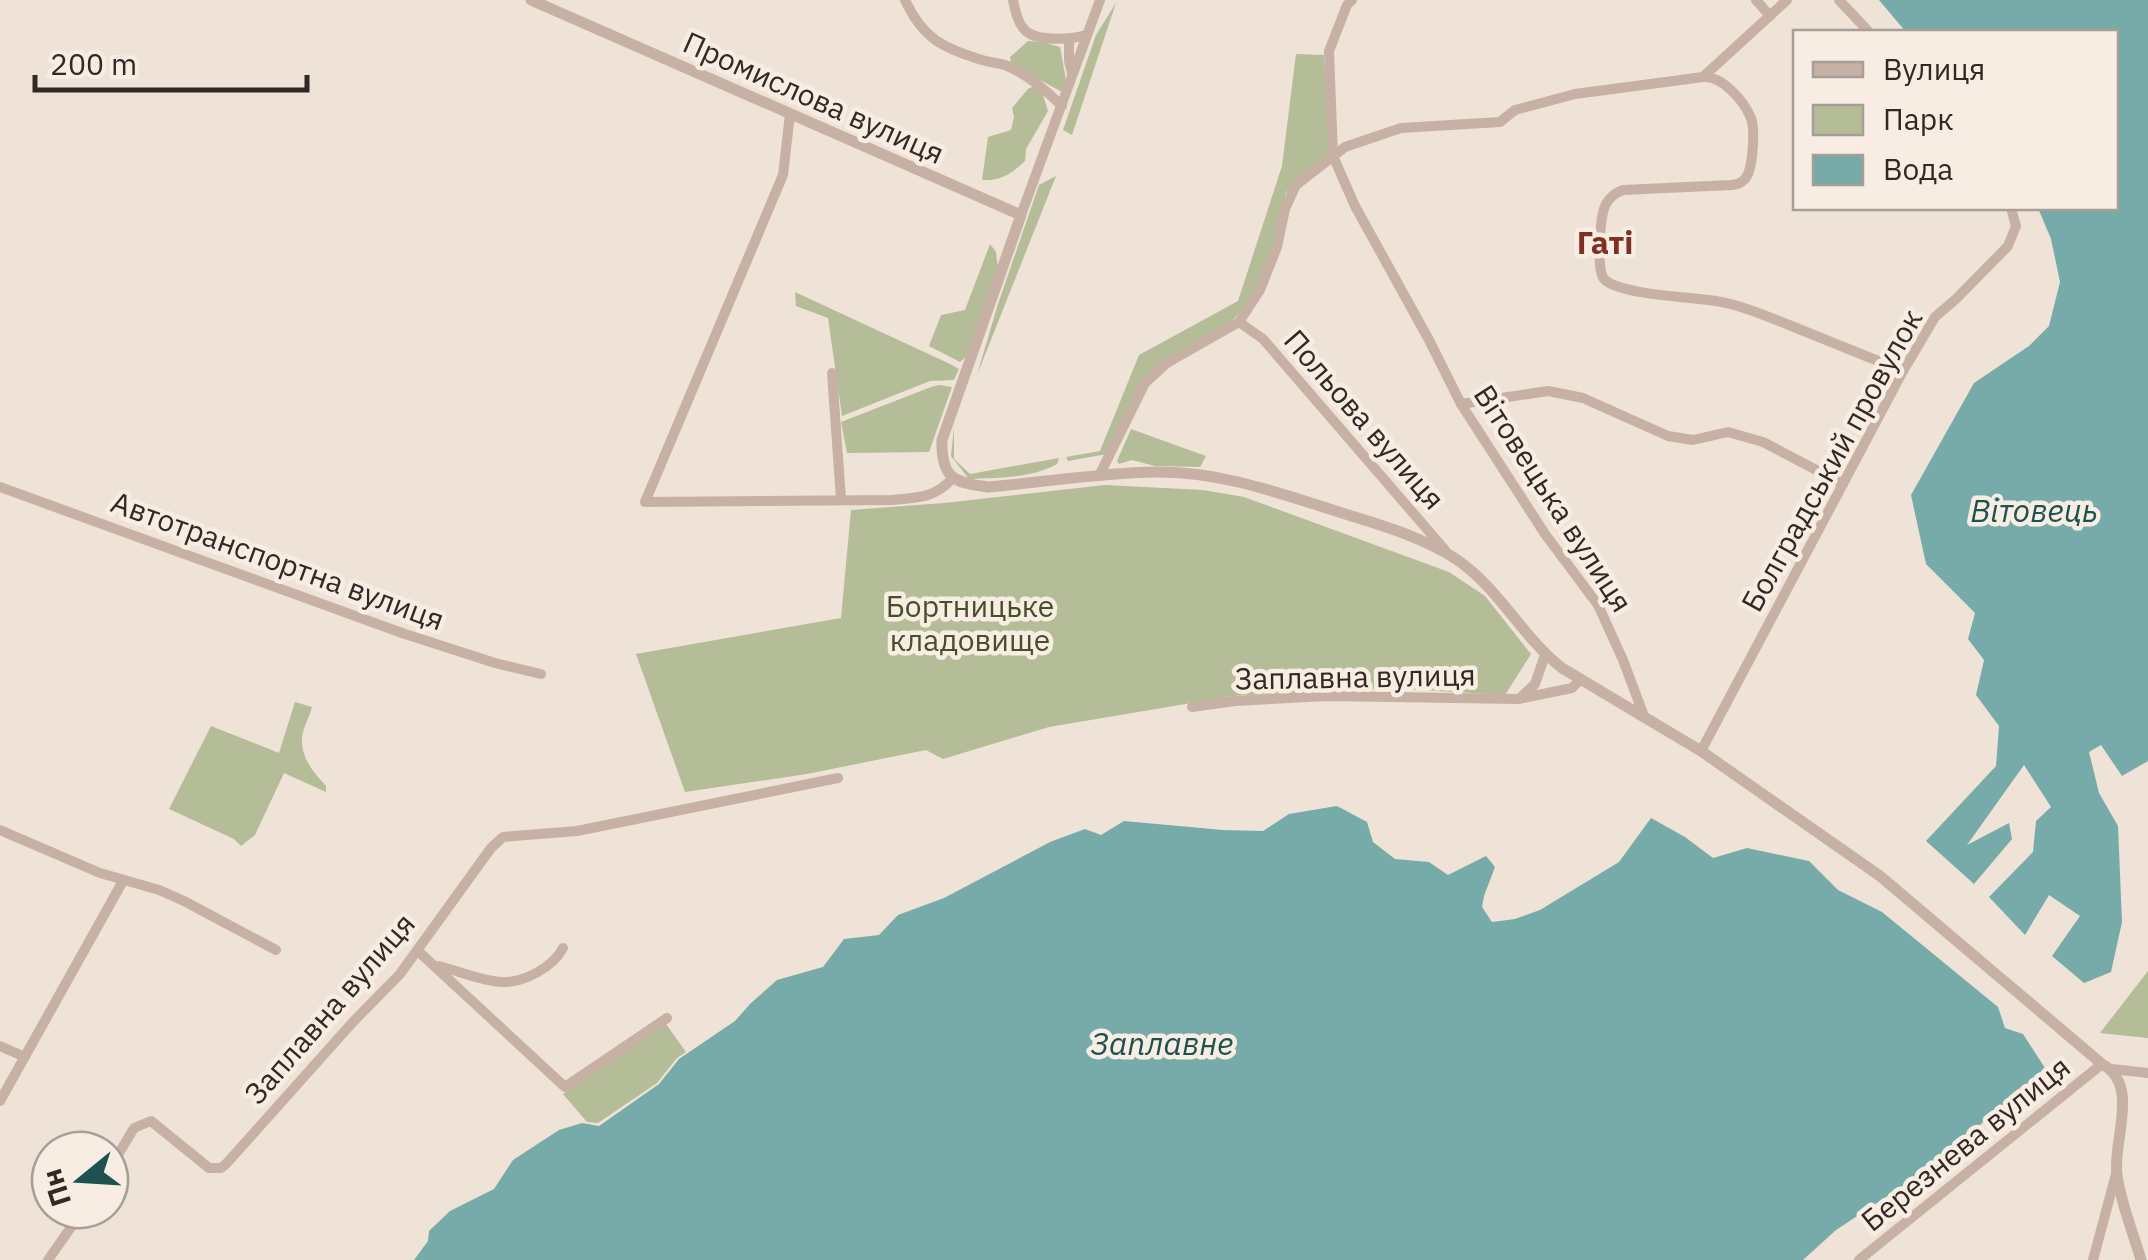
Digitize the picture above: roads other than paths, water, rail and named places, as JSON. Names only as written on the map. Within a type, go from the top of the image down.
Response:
[{"type":"street","name":"Промислова вулиця","points":[[531,0],[1021,215]]},
{"type":"street","points":[[905,0],[930,38],[947,48],[1014,70],[1044,88],[1062,106]]},
{"type":"street","points":[[1013,0],[1027,32],[1069,40],[1087,35]]},
{"type":"street","points":[[1100,0],[942,440],[946,469],[963,484],[988,487],[1158,472],[1252,484],[1363,520],[1448,554],[1500,600],[1546,655],[1701,751],[1880,876],[2107,1067],[2122,1094],[2116,1172],[2094,1260]]},
{"type":"street","name":"Вітовецька вулиця","points":[[1352,0],[1330,51],[1333,156],[1355,206],[1461,404],[1544,534],[1598,605],[1644,716]]},
{"type":"street","points":[[1756,0],[1770,16]]},
{"type":"street","points":[[1703,77],[1787,0]]},
{"type":"street","points":[[1839,0],[1867,30]]},
{"type":"street","points":[[1069,40],[1072,76]]},
{"type":"street","points":[[1099,476],[1144,383],[1168,363],[1239,322],[1260,290],[1278,247],[1285,209],[1296,185],[1345,147],[1401,128],[1500,122],[1515,110],[1575,94],[1703,77],[1711,76],[1726,85],[1750,116],[1751,168],[1747,176],[1730,186],[1614,193],[1602,214],[1602,277],[1646,293],[1720,301],[1903,371]]},
{"type":"street","points":[[790,114],[783,174],[645,502],[892,500],[941,491],[954,478]]},
{"type":"street","name":"Болградський провулок","points":[[1701,751],[1935,318],[2008,246],[2016,226],[2012,210]]},
{"type":"street","name":"Польова вулиця","points":[[1239,322],[1263,339],[1448,554]]},
{"type":"street","points":[[832,373],[840,499]]},
{"type":"street","points":[[1461,404],[1548,391],[1583,398],[1668,436],[1693,440],[1728,432],[1763,442],[1843,484]]},
{"type":"street","name":"Автотранспортна вулиця","points":[[0,487],[402,634],[541,674]]},
{"type":"street","name":"Заплавна вулиця","points":[[1518,700],[1535,684],[1546,655]]},
{"type":"street","name":"Заплавна вулиця","points":[[1192,708],[1236,701],[1327,696],[1518,700],[1572,688],[1580,679]]},
{"type":"street","name":"Заплавна вулиця","points":[[130,1135],[134,1128],[157,1124],[209,1168],[220,1168],[389,986],[491,848],[504,837],[577,831],[838,778]]},
{"type":"street","points":[[0,830],[184,900],[276,950]]},
{"type":"street","points":[[0,1100],[123,880]]},
{"type":"street","points":[[433,964],[504,982],[549,966],[562,948]]},
{"type":"street","points":[[418,951],[565,1086],[666,1018]]},
{"type":"street","points":[[0,1046],[25,1057]]},
{"type":"street","points":[[2107,1067],[2148,1073]]},
{"type":"street","name":"Березнева вулиця","points":[[1859,1260],[2107,1067]]},
{"type":"street","points":[[2116,1172],[2140,1260]]},
{"type":"street","points":[[48,1260],[69,1230]]},
{"type":"water","name":"Вітовець","points":[[1879,0],[2148,0],[2148,761],[2122,776],[2101,745],[2089,752],[2099,793],[2118,826],[2122,922],[2111,972],[2084,983],[2052,956],[2080,916],[2049,895],[2025,935],[1989,897],[2033,852],[2036,821],[2051,807],[2024,765],[1967,845],[2009,823],[2012,839],[1974,884],[1926,841],[1996,766],[1999,726],[1976,695],[1984,660],[1968,639],[1975,613],[1926,564],[1911,495],[1974,383],[2029,346],[2049,326],[2060,282],[2051,239],[2039,210],[2118,210],[2118,30],[1904,30]]},
{"type":"water","name":"Заплавне","points":[[1337,806],[1367,822],[1373,842],[1395,859],[1429,862],[1448,875],[1486,856],[1495,867],[1482,907],[1492,922],[1540,910],[1619,862],[1651,818],[1713,858],[1747,848],[1809,861],[1838,890],[1882,912],[1998,1007],[2005,1028],[2023,1034],[2045,1068],[1933,1166],[1836,1230],[1803,1260],[414,1260],[428,1241],[429,1231],[450,1211],[494,1189],[513,1160],[559,1130],[582,1123],[599,1126],[659,1084],[679,1059],[735,1021],[777,980],[823,967],[844,939],[879,935],[898,915],[944,898],[1050,842],[1085,829],[1101,835],[1124,821],[1263,831],[1289,814]]},
{"type":"district","name":"Гаті","points":[[1605,242]]},
{"type":"park label","name":"Бортницьке кладовище","points":[[970,622]]}]
